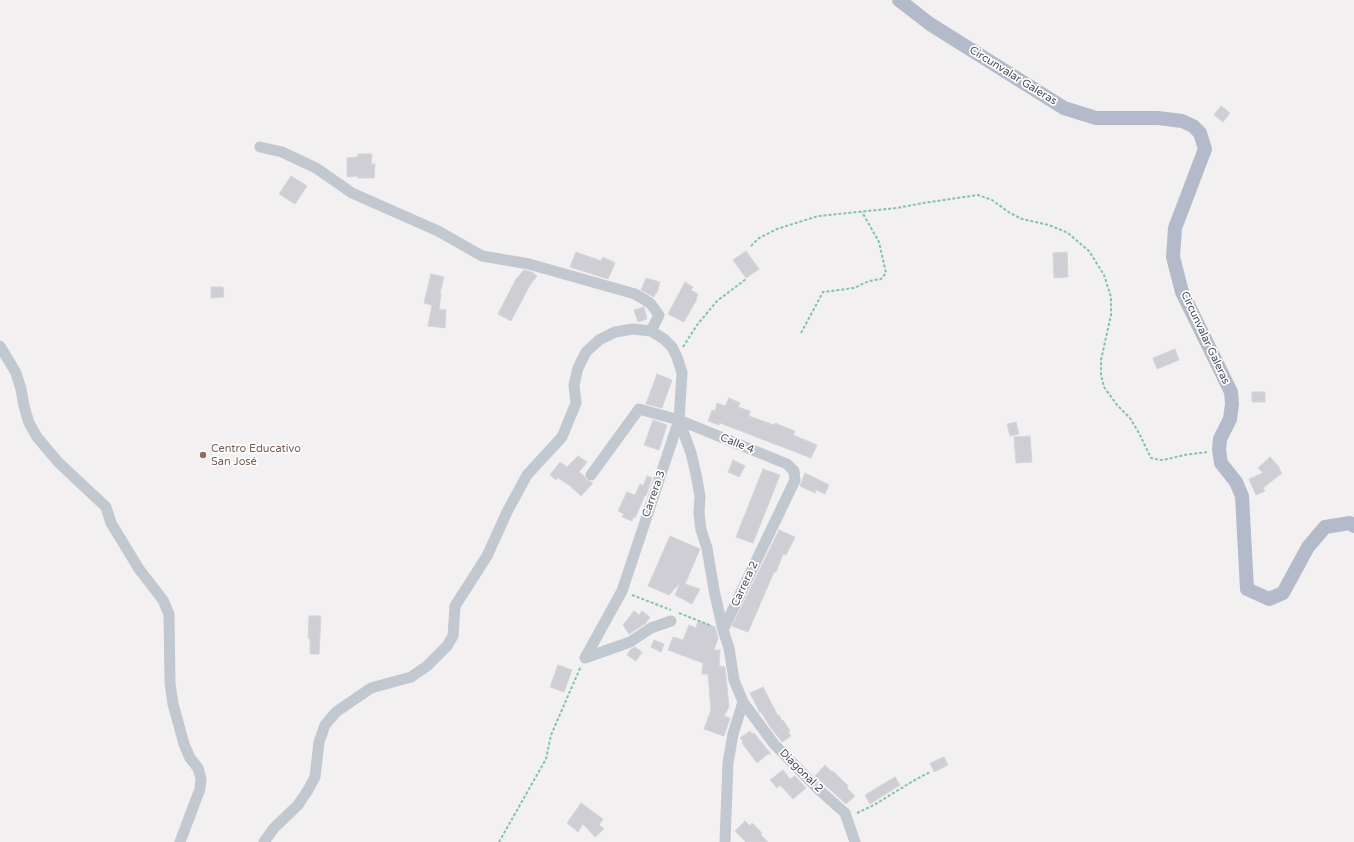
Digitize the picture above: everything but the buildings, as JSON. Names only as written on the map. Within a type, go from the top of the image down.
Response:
[{"type":"main road","name":"Circunvalar Galeras","points":[[899,0],[930,24],[1064,108],[1096,118],[1158,118],[1182,121],[1193,126],[1200,133],[1205,149],[1175,228],[1173,257],[1182,292],[1231,392],[1232,404],[1230,419],[1220,439],[1219,450]]},
{"type":"main road","points":[[1219,450],[1222,463],[1236,482],[1242,496],[1247,590],[1269,599],[1283,592],[1308,547],[1325,527],[1350,523],[1354,526]]},
{"type":"street","points":[[260,147],[282,152],[316,168],[352,193],[438,232],[482,256],[529,264],[635,294],[650,303],[659,315],[651,331],[633,329],[615,332],[599,340],[586,352],[578,368],[574,385],[576,403],[562,437],[527,474],[507,512],[487,556],[455,606],[453,636],[447,646],[427,666],[411,677],[371,688],[336,712],[325,725],[319,742],[315,777],[308,790],[298,805],[274,828],[264,842]]},
{"type":"street","name":"Carrera 3","points":[[585,658],[622,591],[679,420],[682,373],[677,356],[672,347],[664,339],[651,331]]},
{"type":"street","points":[[0,346],[16,372],[29,423],[58,462],[106,507],[111,523],[139,569],[163,600],[169,614],[170,683],[173,704],[184,744],[190,758],[198,768],[201,779],[200,789],[180,842]]},
{"type":"street","name":"Calle 4","points":[[591,475],[639,409],[679,420],[786,464],[794,471]]},
{"type":"street","points":[[679,420],[691,453],[696,474],[700,496],[699,513],[701,530],[707,548],[714,590],[723,630],[729,648],[734,680],[742,702],[733,734],[728,763],[725,842]]},
{"type":"street","name":"Carrera 2","points":[[723,630],[794,480],[794,471]]},
{"type":"street","points":[[585,658],[630,642],[651,628],[671,621]]},
{"type":"street","name":"Diagonal 2","points":[[742,702],[774,744],[817,788],[845,813],[855,842]]},
{"type":"path","points":[[750,246],[759,238],[777,229],[818,216],[897,208],[938,200],[978,196],[992,200],[1010,213],[1022,218],[1050,225],[1068,233],[1089,251],[1104,275],[1111,297],[1111,315],[1101,360],[1101,375],[1104,387],[1117,405],[1130,418],[1151,458],[1160,460],[1219,450]]},
{"type":"path","points":[[801,333],[823,292],[854,288],[869,281],[881,279],[886,273],[879,242],[862,212]]},
{"type":"path","points":[[677,356],[697,325],[717,301],[746,279]]},
{"type":"path","points":[[500,842],[546,759],[551,735],[585,658]]},
{"type":"path","points":[[847,818],[874,805],[930,772]]},
{"type":"place","name":"Centro Educativo San José","points":[[203,455]]}]
